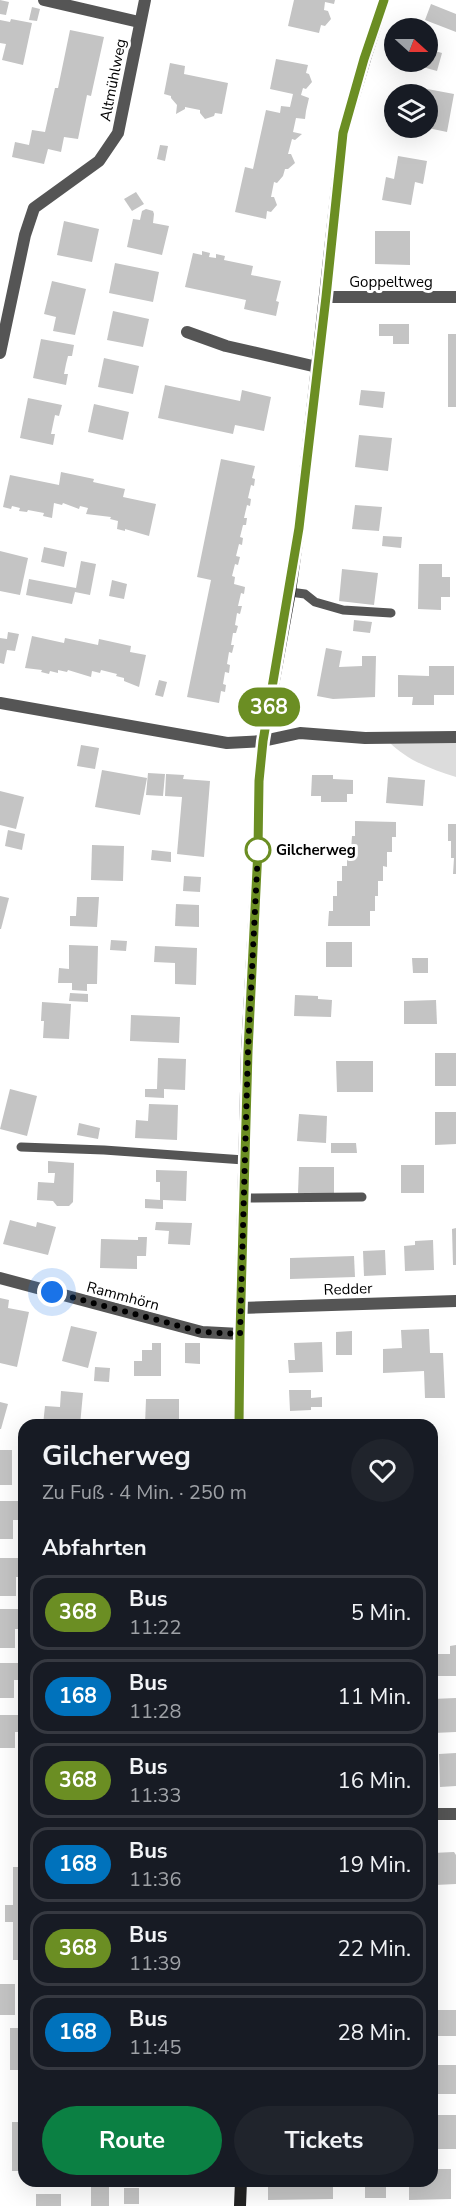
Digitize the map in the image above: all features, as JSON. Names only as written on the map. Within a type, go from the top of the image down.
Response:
[{"type":"street","name":"Altmühlweg","points":[[44,0],[139,22]]},
{"type":"street","name":"Altmühlweg","points":[[0,353],[25,235],[34,208],[99,161],[118,133],[145,0]]},
{"type":"street","points":[[239,1419],[244,1160],[259,781],[263,741],[290,592],[326,297],[343,133],[384,0]]},
{"type":"street","name":"Goppeltweg","points":[[326,297],[456,297]]},
{"type":"street","points":[[187,332],[226,346],[317,367]]},
{"type":"street","points":[[0,703],[227,743],[263,741],[300,733],[365,738],[456,737]]},
{"type":"street","name":"Rammhörn","points":[[0,1278],[202,1332],[240,1334]]},
{"type":"street","name":"Redder","points":[[240,1308],[456,1301]]},
{"type":"street","points":[[438,1814],[456,1814]]},
{"type":"street","points":[[240,2206],[241,2187]]},
{"type":"lane","points":[[290,592],[305,594],[315,602],[342,610],[391,613]]},
{"type":"lane","points":[[21,1148],[104,1150],[244,1160]]},
{"type":"lane","points":[[243,1198],[362,1197]]},
{"type":"shaded area","points":[[389,742],[456,742],[456,777],[412,759]]},
{"type":"building","points":[[0,0],[9,2],[6,15],[0,14]]},
{"type":"building","points":[[294,0],[335,0],[334,4],[325,2],[324,10],[328,11],[331,19],[325,26],[321,25],[319,33],[288,26]]},
{"type":"building","points":[[431,4],[456,14],[456,32],[438,25],[438,18],[426,18]]},
{"type":"building","points":[[32,7],[40,9],[37,21],[29,20]]},
{"type":"building","points":[[11,19],[32,23],[23,65],[2,60],[6,44],[0,43],[0,20],[10,22]]},
{"type":"building","points":[[70,30],[104,37],[91,96],[87,95],[78,139],[64,137],[61,152],[48,149],[44,164],[12,157],[15,142],[29,145],[32,130],[45,132],[55,88],[58,88]]},
{"type":"building","points":[[438,52],[442,53],[438,67]]},
{"type":"building","points":[[276,59],[308,65],[306,73],[309,74],[312,82],[306,89],[303,88],[301,95],[309,98],[305,119],[296,118],[293,132],[302,134],[295,140],[292,139],[288,154],[291,154],[295,163],[285,169],[277,183],[274,182],[271,197],[274,197],[277,205],[271,212],[267,211],[266,219],[235,212],[245,167],[253,169],[266,110],[280,113],[281,106],[290,107],[293,94],[270,89]]},
{"type":"building","points":[[170,63],[185,66],[184,74],[228,83],[222,114],[215,113],[214,116],[205,119],[200,110],[185,107],[176,114],[177,105],[171,96],[164,94]]},
{"type":"building","points":[[438,91],[454,94],[447,132],[438,130]]},
{"type":"building","points":[[160,145],[168,146],[165,161],[157,159]]},
{"type":"building","points":[[398,156],[427,161],[423,184],[415,182],[411,205],[382,200],[386,177],[394,179]]},
{"type":"building","points":[[136,192],[144,204],[132,211],[124,199]]},
{"type":"building","points":[[146,209],[153,211],[153,223],[169,226],[162,255],[127,247],[133,219],[140,220],[142,211]]},
{"type":"building","points":[[64,221],[99,229],[92,262],[57,255]]},
{"type":"building","points":[[375,231],[410,231],[410,265],[375,264]]},
{"type":"building","points":[[202,251],[210,253],[209,257],[216,258],[216,254],[225,256],[224,260],[253,266],[251,275],[281,281],[276,301],[279,302],[276,316],[244,309],[246,300],[185,287],[193,253],[202,255]]},
{"type":"building","points":[[115,263],[159,272],[153,302],[109,293]]},
{"type":"building","points":[[52,281],[86,289],[75,335],[53,331],[56,317],[44,314]]},
{"type":"building","points":[[113,311],[149,319],[143,347],[107,340]]},
{"type":"building","points":[[379,324],[409,324],[409,344],[393,344],[393,336],[379,336]]},
{"type":"building","points":[[448,334],[456,334],[456,407],[448,407]]},
{"type":"building","points":[[41,339],[74,345],[72,356],[68,356],[64,374],[68,374],[66,385],[33,378]]},
{"type":"building","points":[[104,358],[139,366],[133,394],[98,387]]},
{"type":"building","points":[[165,385],[240,401],[242,390],[271,397],[264,431],[235,425],[233,434],[158,418]]},
{"type":"building","points":[[361,390],[385,392],[383,408],[359,405]]},
{"type":"building","points":[[28,398],[62,405],[59,416],[55,415],[51,434],[55,434],[53,445],[20,438]]},
{"type":"building","points":[[94,404],[129,412],[123,440],[88,432]]},
{"type":"building","points":[[359,435],[392,438],[388,471],[355,467]]},
{"type":"building","points":[[221,459],[255,466],[252,478],[255,479],[248,498],[251,499],[250,506],[247,505],[244,518],[247,518],[246,525],[243,525],[240,537],[243,538],[242,545],[239,544],[236,556],[240,557],[238,565],[235,564],[232,576],[235,577],[234,584],[245,587],[244,594],[241,593],[238,606],[242,606],[240,614],[237,613],[235,625],[238,626],[236,633],[233,633],[232,653],[229,652],[227,664],[230,665],[229,673],[225,672],[223,684],[226,685],[225,692],[221,691],[219,703],[187,697],[211,580],[197,577]]},
{"type":"building","points":[[61,472],[125,489],[123,497],[156,504],[149,536],[117,529],[118,521],[110,519],[111,517],[86,514],[88,508],[80,506],[79,509],[63,503],[62,505],[54,503],[52,518],[43,516],[44,513],[19,511],[20,508],[12,506],[11,509],[3,507],[10,475],[59,485]]},
{"type":"building","points":[[355,505],[382,507],[379,531],[352,529]]},
{"type":"building","points":[[383,536],[402,537],[401,548],[382,546]]},
{"type":"building","points":[[44,547],[67,552],[64,567],[41,562]]},
{"type":"building","points":[[0,551],[28,558],[20,595],[0,591]]},
{"type":"building","points":[[81,561],[96,564],[90,595],[75,592],[72,604],[26,595],[29,579],[76,588]]},
{"type":"building","points":[[419,564],[442,564],[442,577],[450,577],[450,597],[441,597],[441,610],[418,609]]},
{"type":"building","points":[[342,569],[378,573],[374,605],[339,601]]},
{"type":"building","points":[[112,580],[127,584],[124,599],[109,596]]},
{"type":"building","points":[[354,620],[372,622],[370,633],[353,631]]},
{"type":"building","points":[[8,632],[19,634],[15,651],[7,650],[4,664],[0,663],[0,638],[7,639]]},
{"type":"building","points":[[32,636],[64,643],[65,638],[98,645],[99,639],[131,646],[130,652],[146,655],[139,687],[124,681],[124,678],[116,676],[117,674],[101,670],[100,673],[92,671],[91,677],[68,670],[67,672],[58,670],[58,673],[50,671],[49,674],[41,672],[42,670],[25,668]]},
{"type":"building","points":[[326,648],[342,651],[339,667],[362,666],[362,656],[376,656],[375,697],[333,699],[317,696]]},
{"type":"building","points":[[429,666],[454,666],[454,695],[434,695],[434,705],[412,705],[413,697],[398,697],[398,675],[429,676]]},
{"type":"building","points":[[159,680],[167,682],[163,697],[155,695]]},
{"type":"building","points":[[81,745],[99,748],[95,769],[77,766]]},
{"type":"building","points":[[102,770],[147,778],[140,815],[95,807]]},
{"type":"building","points":[[148,773],[165,774],[163,796],[146,795]]},
{"type":"building","points":[[166,774],[184,775],[183,779],[210,781],[204,857],[177,854],[182,797],[165,796]]},
{"type":"building","points":[[312,775],[333,775],[333,779],[353,780],[353,794],[347,794],[347,802],[321,802],[321,796],[311,796]]},
{"type":"building","points":[[388,777],[425,780],[423,806],[386,803]]},
{"type":"building","points":[[0,791],[24,797],[16,829],[0,825]]},
{"type":"building","points":[[355,821],[396,822],[396,837],[392,837],[392,852],[387,852],[387,867],[383,866],[383,881],[378,881],[375,911],[370,911],[370,926],[328,926],[329,911],[333,911],[333,896],[337,896],[337,881],[342,881],[342,866],[347,866],[347,851],[351,851],[352,836],[355,836]]},
{"type":"building","points":[[448,824],[456,824],[456,874],[453,874],[454,858],[451,858],[451,841],[448,841]]},
{"type":"building","points":[[8,830],[25,834],[22,850],[5,846]]},
{"type":"building","points":[[92,845],[124,846],[123,881],[91,880]]},
{"type":"building","points":[[152,850],[171,852],[171,862],[151,860]]},
{"type":"building","points":[[184,876],[201,877],[200,892],[183,891]]},
{"type":"building","points":[[0,896],[9,898],[1,929],[0,929]]},
{"type":"building","points":[[77,897],[99,897],[97,927],[70,926],[70,916],[76,916]]},
{"type":"building","points":[[176,904],[199,905],[199,927],[175,926]]},
{"type":"building","points":[[111,940],[127,941],[126,951],[110,950]]},
{"type":"building","points":[[326,942],[352,942],[352,967],[326,967]]},
{"type":"building","points":[[69,945],[98,946],[97,984],[87,984],[87,991],[72,990],[72,983],[58,983],[59,968],[69,969]]},
{"type":"building","points":[[155,946],[197,948],[196,985],[175,984],[175,963],[154,962]]},
{"type":"building","points":[[412,958],[428,958],[428,973],[413,973]]},
{"type":"building","points":[[70,993],[88,994],[88,1002],[69,1001]]},
{"type":"building","points":[[295,995],[318,996],[318,999],[332,1000],[331,1017],[294,1016]]},
{"type":"building","points":[[436,1000],[437,1024],[404,1024],[404,1001]]},
{"type":"building","points":[[42,1002],[71,1004],[69,1039],[43,1038]]},
{"type":"building","points":[[131,1015],[180,1017],[179,1043],[130,1041]]},
{"type":"building","points":[[435,1053],[456,1053],[456,1086],[435,1086]]},
{"type":"building","points":[[158,1058],[186,1059],[185,1090],[164,1089],[164,1098],[145,1097],[145,1089],[157,1089]]},
{"type":"building","points":[[336,1061],[373,1061],[373,1092],[337,1092]]},
{"type":"building","points":[[10,1089],[37,1096],[27,1136],[0,1129]]},
{"type":"building","points":[[149,1104],[178,1105],[177,1140],[135,1138],[136,1120],[148,1121]]},
{"type":"building","points":[[435,1112],[456,1112],[456,1144],[435,1145]]},
{"type":"building","points":[[299,1114],[327,1116],[326,1143],[297,1141]]},
{"type":"building","points":[[79,1123],[100,1128],[98,1139],[77,1135]]},
{"type":"building","points":[[331,1143],[356,1143],[357,1153],[331,1153]]},
{"type":"building","points":[[48,1161],[74,1163],[73,1202],[69,1206],[57,1206],[53,1201],[37,1200],[38,1182],[54,1183],[55,1173],[48,1173]]},
{"type":"building","points":[[401,1165],[424,1165],[424,1193],[401,1193]]},
{"type":"building","points":[[299,1167],[334,1167],[334,1193],[298,1193]]},
{"type":"building","points":[[156,1170],[187,1171],[186,1201],[163,1200],[163,1209],[145,1208],[145,1199],[160,1200],[160,1182],[156,1182]]},
{"type":"building","points":[[10,1220],[36,1227],[37,1222],[56,1227],[48,1255],[3,1244]]},
{"type":"building","points":[[156,1222],[192,1223],[190,1245],[168,1244],[169,1231],[155,1230]]},
{"type":"building","points":[[456,1228],[456,1265],[453,1265],[452,1229]]},
{"type":"building","points":[[138,1237],[147,1237],[146,1256],[137,1256],[137,1269],[100,1268],[101,1239],[138,1240]]},
{"type":"building","points":[[433,1240],[434,1270],[405,1271],[404,1246],[415,1245],[415,1241]]},
{"type":"building","points":[[385,1250],[386,1275],[364,1276],[363,1251]]},
{"type":"building","points":[[354,1256],[355,1277],[290,1279],[290,1258]]},
{"type":"building","points":[[0,1298],[9,1300],[8,1308],[29,1312],[17,1367],[0,1363]]},
{"type":"building","points":[[71,1326],[97,1332],[88,1368],[62,1361]]},
{"type":"building","points":[[429,1329],[430,1353],[443,1353],[445,1398],[425,1398],[424,1371],[383,1373],[383,1349],[402,1348],[401,1330]]},
{"type":"building","points":[[352,1331],[352,1355],[336,1355],[336,1332]]},
{"type":"building","points":[[322,1342],[323,1372],[289,1373],[288,1360],[295,1360],[294,1343]]},
{"type":"building","points":[[152,1343],[161,1343],[161,1376],[134,1376],[134,1361],[142,1361],[142,1350],[152,1350]]},
{"type":"building","points":[[185,1343],[200,1343],[200,1364],[185,1363]]},
{"type":"building","points":[[95,1367],[110,1368],[109,1382],[94,1381]]},
{"type":"building","points":[[289,1390],[311,1390],[311,1398],[322,1397],[322,1407],[290,1411]]},
{"type":"building","points":[[61,1391],[83,1393],[81,1419],[44,1419],[45,1406],[60,1407]]},
{"type":"building","points":[[146,1399],[179,1399],[179,1419],[145,1419]]},
{"type":"building","points":[[0,1402],[8,1404],[1,1429],[0,1429]]},
{"type":"building","points":[[0,1450],[12,1450],[12,1485],[0,1485]]},
{"type":"building","points":[[0,1501],[18,1501],[18,1520],[13,1520],[13,1539],[0,1539]]},
{"type":"building","points":[[0,1558],[18,1558],[16,1596],[0,1596]]},
{"type":"building","points":[[0,1609],[18,1609],[15,1648],[0,1648]]},
{"type":"building","points":[[456,1645],[456,1676],[438,1676],[438,1654],[450,1654],[450,1646]]},
{"type":"building","points":[[0,1663],[18,1663],[18,1680],[14,1680],[14,1698],[0,1698]]},
{"type":"building","points":[[456,1698],[456,1732],[438,1733],[438,1699]]},
{"type":"building","points":[[0,1715],[18,1715],[15,1748],[0,1748]]},
{"type":"building","points":[[456,1753],[456,1786],[440,1787],[439,1754]]},
{"type":"building","points":[[454,1852],[456,1855],[456,1884],[438,1885],[438,1853]]},
{"type":"building","points":[[13,1867],[18,1867],[18,1960],[13,1960],[13,1922],[5,1922],[5,1905],[13,1905]]},
{"type":"building","points":[[0,1984],[15,1984],[15,2015],[0,2015]]},
{"type":"building","points":[[438,2010],[456,2010],[456,2036],[438,2036]]},
{"type":"building","points":[[10,2028],[18,2028],[18,2070],[10,2070]]},
{"type":"building","points":[[438,2065],[456,2065],[456,2094],[438,2094]]},
{"type":"building","points":[[438,2115],[456,2115],[456,2149],[438,2149]]},
{"type":"building","points":[[12,2122],[18,2122],[18,2171],[12,2171]]},
{"type":"building","points":[[438,2169],[451,2169],[451,2199],[409,2200],[409,2187],[438,2187]]},
{"type":"building","points":[[91,2187],[109,2187],[109,2206],[91,2206]]},
{"type":"building","points":[[268,2187],[333,2187],[333,2199],[268,2200]]},
{"type":"building","points":[[365,2187],[386,2187],[386,2198],[365,2198]]},
{"type":"building","points":[[124,2188],[139,2188],[139,2204],[124,2204]]},
{"type":"building","points":[[36,2194],[61,2194],[61,2206],[36,2206]]},
{"type":"bus line","name":"368","points":[[239,1419],[248,1051],[259,781],[263,741],[299,528],[343,133],[384,0]]},
{"type":"place","name":"Gilcherweg","points":[[258,850]]},
{"type":"route","points":[[52,1292],[202,1332],[240,1334],[248,1051],[258,850]]}]
